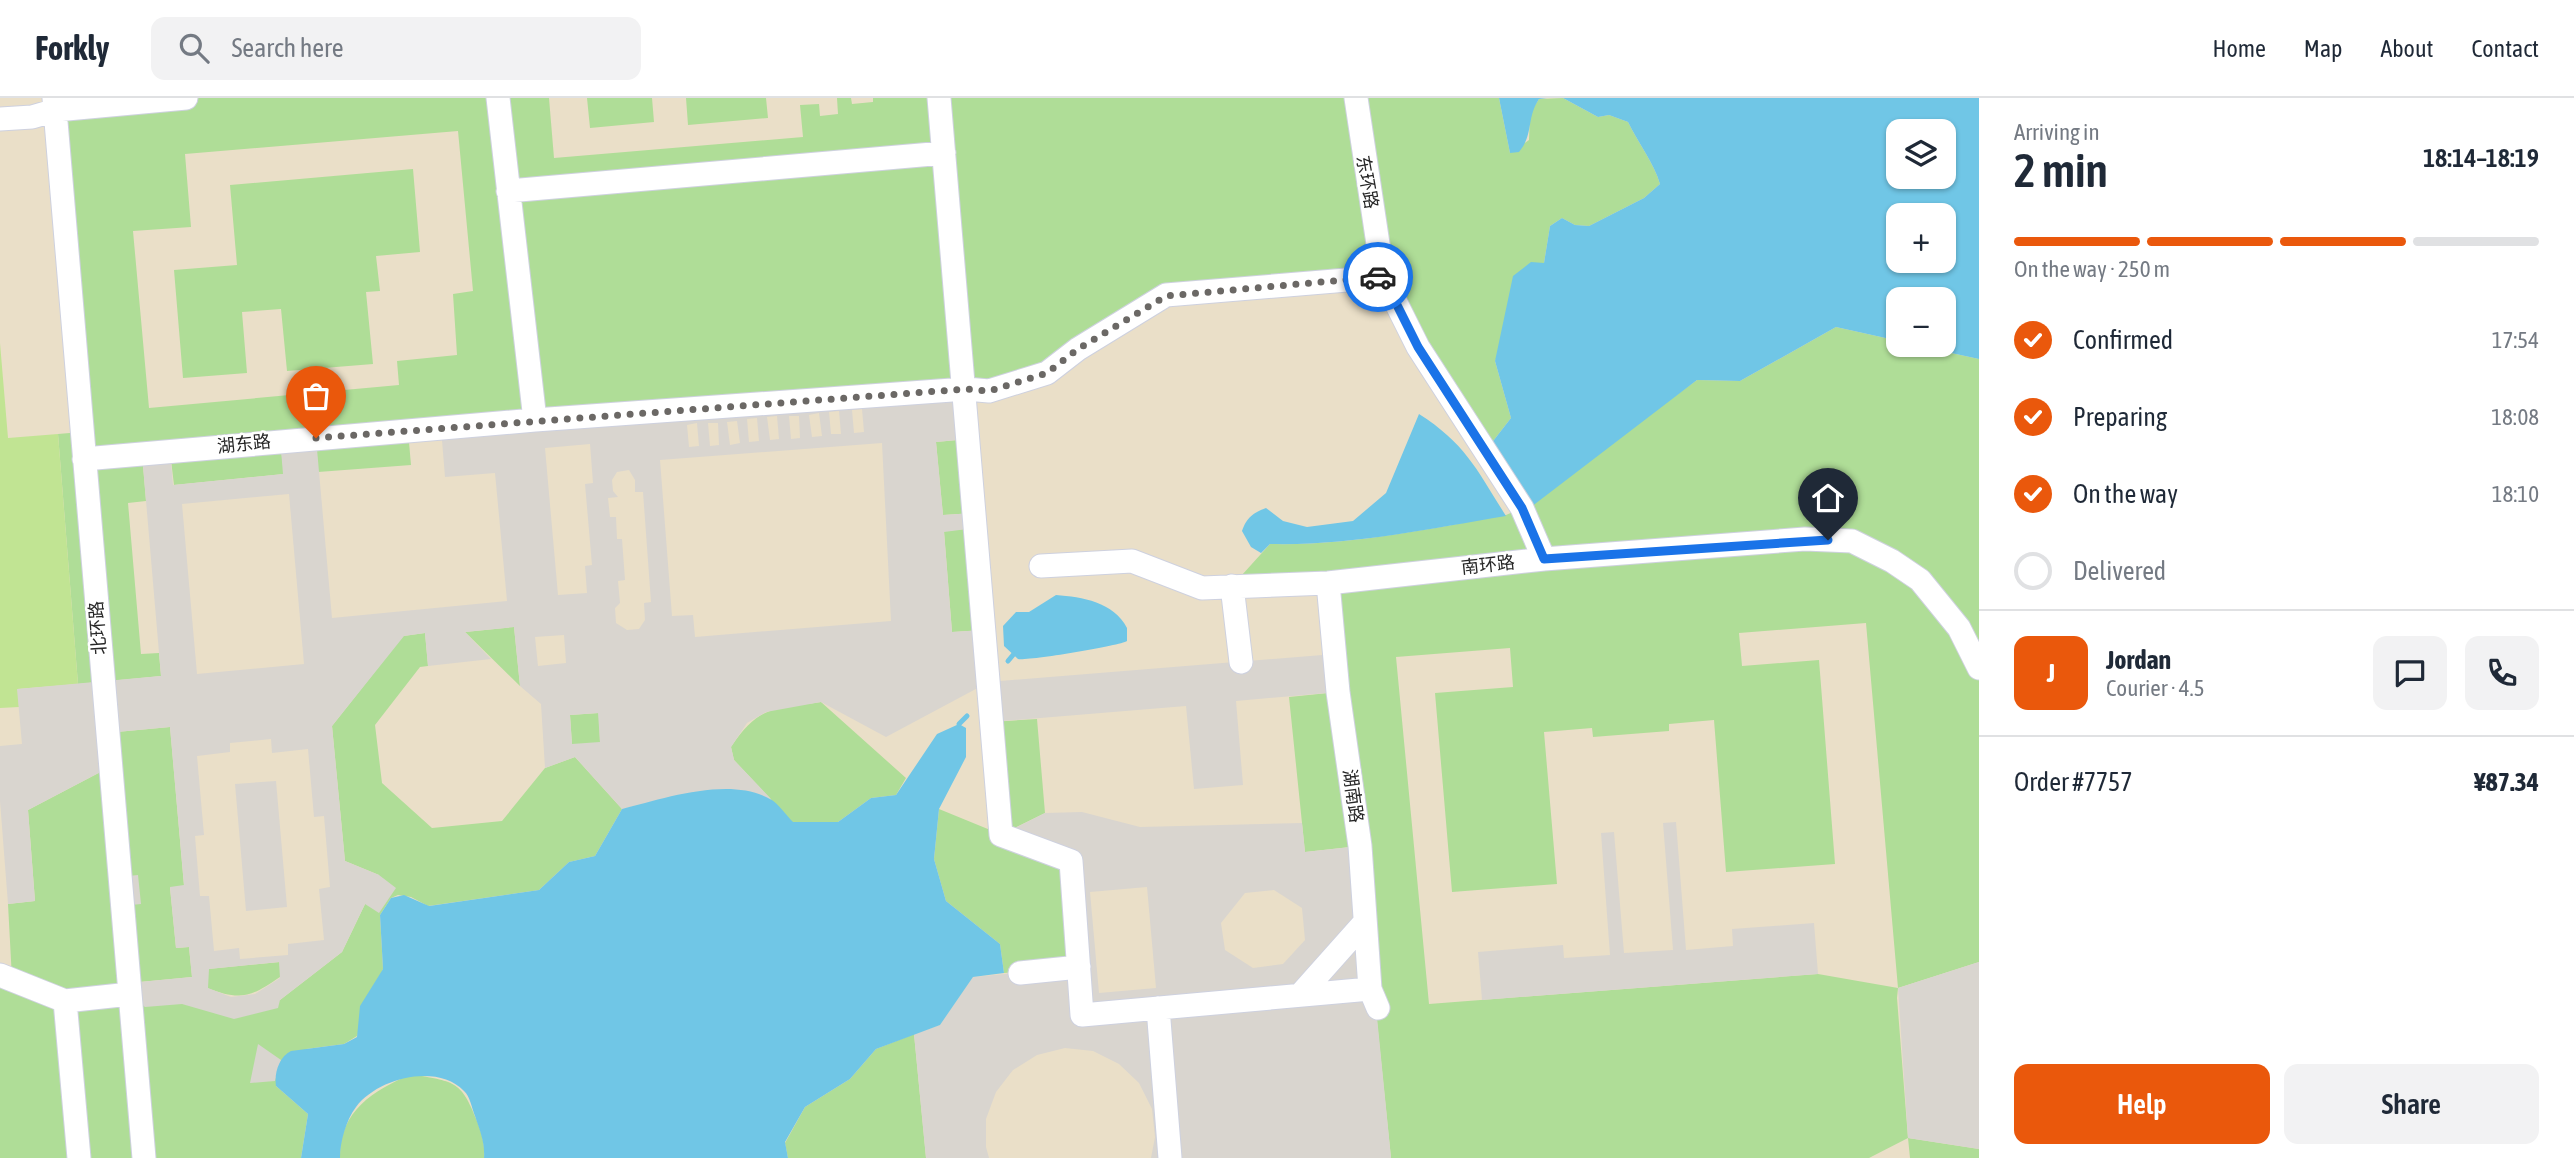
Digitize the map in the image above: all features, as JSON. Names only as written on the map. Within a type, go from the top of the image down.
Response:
[{"type":"street","points":[[0,119],[32,117],[55,104],[186,98]]},
{"type":"street","points":[[498,98],[535,420]]},
{"type":"street","points":[[939,98],[966,389],[1001,835],[1071,861],[1082,1015],[1300,995],[1366,922]]},
{"type":"street","name":"东环路","points":[[1356,98],[1383,277],[1418,347],[1522,508],[1544,559]]},
{"type":"street","name":"北环路","points":[[55,104],[144,1158]]},
{"type":"street","points":[[509,191],[944,153]]},
{"type":"street","name":"湖东路","points":[[84,459],[535,420],[966,389],[989,391],[1047,373],[1078,349],[1166,296],[1383,277]]},
{"type":"street","name":"南环路","points":[[1041,566],[1132,561],[1202,589],[1328,583],[1544,559],[1805,539],[1852,541],[1892,561],[1920,580],[1959,628],[1979,668]]},
{"type":"street","name":"湖南路","points":[[1300,995],[1374,998],[1360,846],[1338,692],[1328,583]]},
{"type":"street","points":[[1232,586],[1241,662]]},
{"type":"street","points":[[1020,973],[1079,967]]},
{"type":"street","points":[[0,975],[65,1001],[130,994]]},
{"type":"street","points":[[65,1001],[79,1158]]},
{"type":"street","points":[[1158,1008],[1170,1158]]},
{"type":"shaded area","points":[[0,98],[1979,98],[1979,1158],[0,1158]]},
{"type":"shaded area","points":[[966,389],[968,439],[936,442],[943,515],[974,513],[975,528],[944,532],[952,632],[984,630],[988,682],[1335,654],[1338,692],[1236,701],[1243,785],[1194,789],[1186,706],[991,722],[987,683],[886,737],[821,702],[766,712],[747,723],[731,747],[734,760],[771,799],[757,795],[641,804],[622,809],[575,757],[545,768],[541,704],[520,686],[514,627],[465,632],[491,659],[428,666],[425,633],[404,636],[332,726],[345,861],[379,875],[396,888],[379,913],[365,904],[342,952],[280,1000],[278,1008],[234,1019],[182,1004],[145,1007],[130,994],[129,983],[192,977],[189,947],[176,948],[170,887],[184,885],[170,727],[106,733],[110,767],[28,810],[35,901],[8,904],[0,801],[0,746],[22,744],[17,689],[161,676],[142,454],[316,438],[332,618],[507,601],[495,473],[445,477],[441,428]],"holes":[[[862,409],[864,432],[854,433],[852,410]],[[839,411],[841,434],[831,434],[829,412]],[[819,413],[822,436],[812,437],[809,415]],[[777,416],[779,439],[770,440],[767,417]],[[789,416],[799,416],[800,438],[791,439]],[[757,418],[759,441],[749,442],[747,419]],[[737,421],[740,443],[730,445],[727,422]],[[697,423],[699,446],[689,447],[687,425]],[[708,423],[718,423],[719,445],[710,446]],[[882,443],[891,621],[695,637],[693,615],[672,616],[660,460]],[[590,444],[593,483],[585,484],[592,565],[585,566],[587,593],[558,595],[545,448]],[[281,450],[283,474],[173,485],[171,461]],[[629,470],[635,480],[635,492],[643,492],[651,602],[644,603],[645,620],[639,629],[627,630],[616,623],[615,608],[620,603],[618,581],[625,580],[622,539],[617,539],[616,517],[610,517],[608,498],[618,497],[613,491],[612,480],[617,472]],[[289,494],[304,664],[197,674],[182,504]],[[564,635],[566,663],[538,666],[535,637]],[[598,713],[600,742],[572,744],[570,715]],[[271,739],[272,753],[308,749],[314,817],[324,816],[330,887],[319,889],[324,940],[288,944],[288,955],[240,959],[239,948],[214,951],[209,896],[200,896],[195,836],[204,835],[197,756],[230,752],[230,743]],[[279,962],[280,978],[255,994],[231,997],[208,988],[209,969]]]},
{"type":"shaded area","points":[[276,781],[287,907],[246,911],[235,784]]},
{"type":"shaded area","points":[[1082,812],[1140,827],[1302,823],[1305,852],[1360,846],[1391,1158],[1151,1158],[1155,1137],[1152,1109],[1139,1083],[1119,1064],[1093,1051],[1065,1048],[1037,1055],[1013,1070],[996,1092],[986,1119],[986,1147],[989,1158],[926,1158],[914,1034],[940,1025],[973,977],[1079,967],[1071,861],[1001,835],[1045,813]],"holes":[[[1147,887],[1156,988],[1099,993],[1090,892]],[[1274,890],[1302,908],[1305,940],[1283,964],[1253,968],[1225,950],[1221,923],[1245,893]]]},
{"type":"shaded area","points":[[1676,822],[1686,950],[1733,946],[1732,929],[1814,923],[1818,974],[1482,1000],[1478,952],[1563,945],[1564,958],[1610,955],[1601,833],[1614,832],[1624,953],[1673,950],[1663,823]]},
{"type":"shaded area","points":[[138,875],[141,904],[122,906],[119,877]]},
{"type":"shaded area","points":[[1979,962],[1979,1149],[1908,1138],[1898,988]]},
{"type":"shaded area","points":[[258,1044],[281,1060],[275,1081],[250,1083]]},
{"type":"green space","points":[[54,98],[549,98],[554,158],[803,137],[800,105],[819,104],[820,116],[838,114],[837,98],[851,98],[852,104],[873,102],[873,98],[1499,98],[1510,153],[1529,140],[1530,113],[1539,99],[1563,98],[1598,117],[1609,115],[1628,122],[1660,184],[1644,198],[1589,226],[1575,225],[1562,218],[1550,226],[1544,263],[1495,361],[1511,418],[1490,445],[1383,277],[1166,296],[989,391],[408,431],[411,465],[318,472],[316,439],[142,454],[146,501],[128,503],[141,654],[159,653],[161,676],[78,684],[58,434],[81,432]],"holes":[[[458,131],[473,291],[453,294],[457,355],[397,361],[399,385],[149,408],[133,231],[191,227],[185,154]]]},
{"type":"green space","points":[[587,98],[652,98],[654,122],[590,128]]},
{"type":"green space","points":[[686,98],[766,98],[768,118],[688,125]]},
{"type":"green space","points":[[413,169],[420,252],[376,256],[380,291],[366,292],[373,364],[287,371],[281,309],[242,312],[247,373],[183,378],[174,270],[237,265],[230,185]]},
{"type":"green space","points":[[1836,327],[1886,338],[1886,357],[1956,357],[1956,354],[1979,359],[1979,962],[1898,988],[1908,1138],[1869,1158],[1391,1158],[1359,846],[1305,852],[1289,697],[1338,692],[1328,584],[1232,586],[1270,544],[1329,542],[1418,531],[1506,515],[1522,508],[1697,380],[1740,381]],"holes":[[[1866,623],[1898,988],[1818,974],[1429,1004],[1396,657],[1510,648],[1513,687],[1435,693],[1452,892],[1557,884],[1544,732],[1592,728],[1593,737],[1669,731],[1669,724],[1714,720],[1726,872],[1835,864],[1819,660],[1742,666],[1739,633]]]},
{"type":"green space","points":[[0,343],[8,438],[58,434],[78,684],[18,689],[19,707],[0,708]]},
{"type":"green space","points":[[968,439],[974,513],[943,515],[936,442]]},
{"type":"green space","points":[[281,449],[284,474],[174,485],[171,460]]},
{"type":"green space","points":[[975,528],[984,630],[952,632],[944,531]]},
{"type":"green space","points":[[514,627],[520,686],[465,632]]},
{"type":"green space","points":[[425,633],[428,666],[420,667],[375,725],[382,783],[432,828],[502,821],[545,768],[575,757],[622,809],[595,856],[569,862],[539,890],[428,906],[411,897],[398,895],[391,898],[380,915],[383,969],[357,1036],[344,1044],[306,1049],[276,1086],[308,1114],[301,1158],[0,1158],[0,975],[12,979],[8,904],[35,901],[28,810],[110,767],[106,733],[170,727],[184,886],[170,888],[176,948],[189,947],[192,977],[129,983],[186,1003],[280,1000],[342,952],[379,875],[345,861],[332,726],[403,636]]},
{"type":"green space","points":[[821,702],[906,778],[896,795],[871,798],[838,822],[792,822],[734,760],[731,747],[750,723],[769,711]]},
{"type":"green space","points":[[599,713],[600,743],[572,745],[570,715]]},
{"type":"green space","points":[[1037,719],[1045,813],[1002,834],[1071,861],[1079,967],[1004,973],[1000,944],[946,901],[934,859],[939,809],[1000,834],[991,722]]},
{"type":"green space","points":[[280,962],[280,977],[253,993],[237,996],[207,988],[208,969]]},
{"type":"green space","points":[[914,1034],[926,1158],[788,1158],[785,1143],[805,1107],[850,1079],[876,1049]]},
{"type":"green space","points":[[411,1074],[446,1081],[460,1090],[479,1126],[484,1144],[484,1158],[340,1158],[345,1127],[352,1115],[372,1096]]},
{"type":"green space","points":[[1908,1138],[1979,1149],[1979,1158],[1910,1158]]},
{"type":"water","points":[[1499,98],[1547,98],[1539,99],[1535,106],[1527,139],[1519,152],[1510,153]]},
{"type":"water","points":[[1563,98],[1979,98],[1979,359],[1956,354],[1956,287],[1886,287],[1886,338],[1836,327],[1740,381],[1697,380],[1531,507],[1490,445],[1511,418],[1495,361],[1513,276],[1531,262],[1544,263],[1550,226],[1562,218],[1575,225],[1589,226],[1644,198],[1660,184],[1628,122],[1609,115],[1598,117]]},
{"type":"water","points":[[1419,414],[1460,447],[1506,516],[1359,539],[1270,544],[1261,553],[1251,547],[1242,531],[1251,516],[1266,508],[1283,521],[1307,527],[1353,521],[1386,493]]},
{"type":"water","points":[[1056,595],[1086,599],[1114,612],[1127,628],[1127,641],[1073,653],[1018,659],[1004,646],[1003,626],[1016,612],[1029,612]]},
{"type":"water","points":[[959,724],[966,728],[966,757],[939,809],[934,859],[946,901],[1000,944],[1004,973],[973,977],[940,1025],[876,1049],[850,1079],[805,1107],[785,1142],[788,1158],[484,1158],[482,1137],[466,1093],[453,1082],[424,1076],[393,1082],[366,1097],[352,1112],[342,1138],[340,1158],[301,1158],[308,1114],[276,1086],[278,1066],[283,1057],[291,1051],[344,1044],[357,1037],[360,1006],[383,969],[380,915],[391,898],[404,895],[429,906],[539,890],[569,862],[595,856],[622,809],[676,795],[716,789],[754,792],[773,801],[793,822],[838,822],[871,798],[896,795],[937,734]]},
{"type":"waterway","points":[[1008,661],[1013,655]]},
{"type":"waterway","points":[[959,724],[967,716]]},
{"type":"way so far","points":[[316,438],[966,389],[989,391],[1047,373],[1078,349],[1166,296],[1378,277]]},
{"type":"route","points":[[1378,277],[1383,277],[1418,347],[1462,420],[1522,508],[1544,559],[1805,539],[1828,540]]}]
